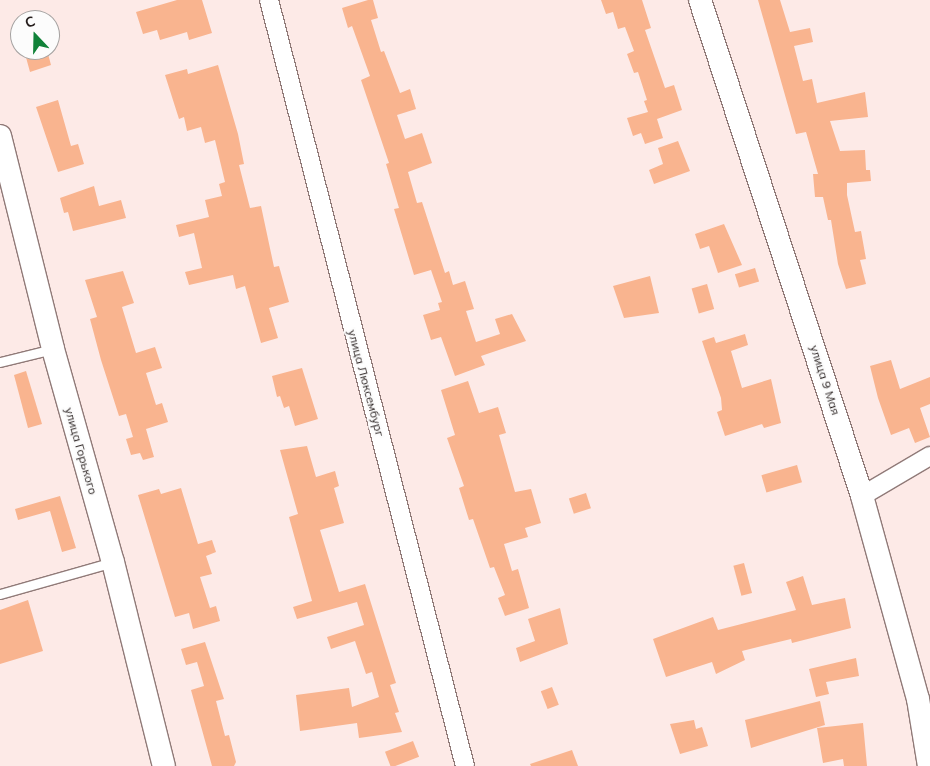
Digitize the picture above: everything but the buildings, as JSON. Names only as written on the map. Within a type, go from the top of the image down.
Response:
[{"type":"street","name":"улица Люксембург","points":[[269,0],[466,766]]},
{"type":"street","name":"улица 9 Мая","points":[[700,0],[862,496],[907,654],[929,766]]},
{"type":"street","name":"улица Горького","points":[[0,136],[53,349],[112,562],[164,766]]},
{"type":"street","points":[[862,496],[930,456]]},
{"type":"lane","points":[[0,362],[53,349]]},
{"type":"lane","points":[[0,594],[112,562]]}]
